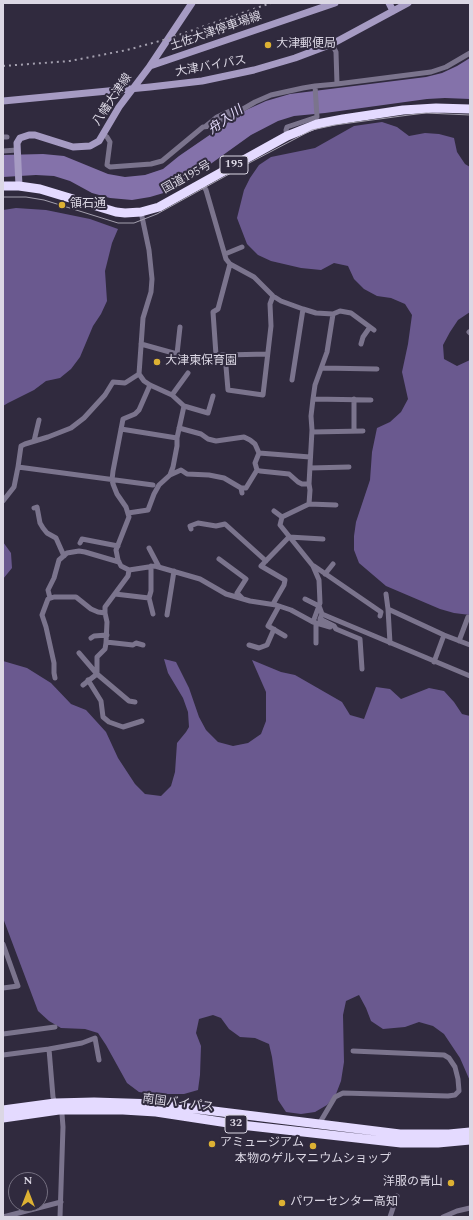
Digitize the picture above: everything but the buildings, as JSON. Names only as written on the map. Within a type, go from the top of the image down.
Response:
[{"type":"highway","name":"国道195号","points":[[3,186],[19,186],[40,189],[116,212],[141,212],[160,207],[287,136],[312,126],[343,119],[421,109],[470,109]]},
{"type":"highway","name":"南国バイパス","points":[[3,1110],[57,1107],[156,1112],[241,1125],[400,1134],[470,1132]]},
{"type":"highway","name":"南国バイパス","points":[[3,1118],[57,1107]]},
{"type":"highway","name":"南国バイパス","points":[[318,1129],[401,1143],[438,1143],[470,1140]]},
{"type":"main road","name":"八幡大津線","points":[[17,151],[17,143],[20,138],[28,135],[35,135],[73,147],[90,146],[99,141],[119,108],[150,66],[192,3]]},
{"type":"main road","name":"土佐大津停車場線","points":[[150,66],[335,3]]},
{"type":"main road","points":[[389,3],[393,11]]},
{"type":"main road","name":"大津バイパス","points":[[3,101],[202,81],[254,70],[295,58],[332,44],[408,3]]},
{"type":"main road","points":[[17,151],[19,186]]},
{"type":"street","points":[[332,44],[336,52],[337,84]]},
{"type":"street","points":[[203,127],[211,126],[254,102],[271,95],[303,88],[315,88],[431,72],[446,67],[470,52]]},
{"type":"street","points":[[287,136],[287,127],[317,117],[315,88]]},
{"type":"street","points":[[103,134],[110,142],[107,165],[110,167],[152,164],[162,162],[203,127],[217,117],[230,111]]},
{"type":"street","points":[[3,151],[17,151]]},
{"type":"street","points":[[202,184],[206,190],[226,259],[230,264],[254,278],[273,296],[303,309],[316,313],[334,314],[340,311],[351,313],[372,329],[363,337],[361,344]]},
{"type":"street","points":[[141,212],[149,250],[152,279],[151,292],[143,318],[139,374],[144,381],[172,396],[184,406],[208,413],[213,396]]},
{"type":"street","points":[[225,254],[242,247]]},
{"type":"street","points":[[230,264],[218,309],[213,312],[216,356],[267,354]]},
{"type":"street","points":[[226,355],[228,390],[263,395],[271,326],[270,304],[273,296]]},
{"type":"street","points":[[292,380],[303,309]]},
{"type":"street","points":[[309,504],[312,432],[311,416],[313,399],[327,352],[334,314]]},
{"type":"street","points":[[141,344],[177,354],[180,327]]},
{"type":"street","points":[[322,368],[377,369]]},
{"type":"street","points":[[172,396],[188,373]]},
{"type":"street","points":[[3,501],[14,487],[21,446],[71,428],[84,418],[105,395],[113,382],[125,383],[139,374]]},
{"type":"street","points":[[150,385],[139,410],[135,414],[123,419],[112,480],[117,494],[126,507],[129,517],[116,550],[121,566],[128,570],[151,566],[174,571],[200,579],[226,594],[243,599],[276,605],[291,610],[315,622],[360,639],[362,669]]},
{"type":"street","points":[[313,399],[371,400]]},
{"type":"street","points":[[354,399],[354,431]]},
{"type":"street","points":[[170,475],[173,467],[177,438],[184,406]]},
{"type":"street","points":[[34,441],[39,420]]},
{"type":"street","points":[[128,513],[148,510],[159,485],[170,475],[181,470],[187,474],[209,475],[224,478],[242,491],[246,488],[256,470],[255,463],[259,453],[255,444],[244,437],[216,441],[208,439],[201,434],[179,428]]},
{"type":"street","points":[[121,429],[177,438]]},
{"type":"street","points":[[312,432],[363,431]]},
{"type":"street","points":[[259,453],[310,457]]},
{"type":"street","points":[[18,467],[153,484]]},
{"type":"street","points":[[310,468],[349,467]]},
{"type":"street","points":[[256,470],[289,474],[298,482],[302,484],[309,484]]},
{"type":"street","points":[[282,517],[309,504],[336,505]]},
{"type":"street","points":[[34,508],[36,507],[43,528],[47,533],[56,538],[64,556]]},
{"type":"street","points":[[274,511],[282,517]]},
{"type":"street","points":[[282,517],[280,525],[313,566],[319,580],[320,604],[315,622],[316,643]]},
{"type":"street","points":[[191,529],[190,526],[198,523],[216,526],[225,524],[266,561]]},
{"type":"street","points":[[285,636],[268,626],[285,580],[261,566],[289,537],[323,539]]},
{"type":"street","points":[[80,543],[82,539],[118,546]]},
{"type":"street","points":[[149,548],[159,567]]},
{"type":"street","points":[[50,598],[48,590],[54,578],[59,560],[67,553],[79,551],[119,562]]},
{"type":"street","points":[[219,559],[246,579],[237,593],[243,599]]},
{"type":"street","points":[[325,574],[334,564]]},
{"type":"street","points":[[151,566],[151,591],[149,598],[152,614]]},
{"type":"street","points":[[313,566],[381,612],[380,616]]},
{"type":"street","points":[[97,674],[97,657],[105,648],[107,635],[105,607],[128,576],[128,570]]},
{"type":"street","points":[[167,615],[174,571]]},
{"type":"street","points":[[115,594],[149,598]]},
{"type":"street","points":[[386,594],[390,643]]},
{"type":"street","points":[[55,678],[54,663],[42,615],[48,599],[54,597],[76,597],[90,609],[105,613]]},
{"type":"street","points":[[305,599],[319,606],[322,614],[320,619],[334,626],[336,629]]},
{"type":"street","points":[[388,609],[444,635],[470,645]]},
{"type":"street","points":[[322,614],[470,676]]},
{"type":"street","points":[[459,641],[468,617]]},
{"type":"street","points":[[249,644],[259,648],[267,644],[274,629]]},
{"type":"street","points":[[91,638],[94,636],[107,635]]},
{"type":"street","points":[[434,662],[444,635]]},
{"type":"street","points":[[106,642],[133,645],[136,643],[143,645]]},
{"type":"street","points":[[79,653],[97,674],[128,701],[134,702]]},
{"type":"street","points":[[83,685],[97,674]]},
{"type":"street","points":[[88,680],[101,701],[103,717],[109,722],[123,727],[142,721]]},
{"type":"street","points":[[3,988],[18,986],[4,947]]},
{"type":"street","points":[[3,1034],[55,1027]]},
{"type":"street","points":[[3,1055],[82,1043],[95,1038],[99,1060]]},
{"type":"street","points":[[49,1049],[57,1107],[62,1114],[63,1127],[60,1217]]},
{"type":"street","points":[[318,1129],[335,1097],[343,1093],[448,1096],[455,1095],[459,1091],[455,1067],[449,1058],[444,1055],[353,1051]]},
{"type":"street","points":[[390,1217],[397,1196]]},
{"type":"street","points":[[3,1217],[61,1202]]},
{"type":"street","points":[[442,1217],[457,1210],[470,1208]]},
{"type":"shaded area","points":[[470,58],[470,99],[427,99],[294,116],[278,121],[251,135],[184,183],[167,192],[150,197],[132,200],[110,198],[92,193],[70,181],[54,176],[36,175],[3,177],[3,155],[43,154],[64,156],[108,174],[125,177],[145,175],[163,169],[179,156],[246,110],[266,101],[290,94],[426,77],[442,73]]},
{"type":"shaded area","points":[[382,122],[397,127],[409,136],[425,133],[439,134],[454,138],[457,152],[465,164],[470,167],[470,312],[458,320],[443,345],[444,359],[457,366],[470,360],[470,615],[440,609],[386,586],[359,563],[354,550],[356,522],[370,480],[372,452],[377,428],[390,422],[401,412],[408,399],[402,372],[412,315],[405,304],[391,298],[377,296],[364,289],[354,279],[348,266],[334,263],[321,270],[301,268],[271,261],[258,255],[247,244],[237,218],[244,190],[250,178],[259,165],[271,157],[315,148],[354,126]]},
{"type":"shaded area","points":[[16,208],[46,210],[90,219],[118,229],[112,243],[105,271],[107,301],[93,326],[80,357],[71,369],[60,378],[46,381],[34,390],[3,406],[3,210]]},
{"type":"shaded area","points":[[3,542],[11,553],[12,568],[3,579]]},
{"type":"shaded area","points":[[164,659],[176,662],[189,688],[199,717],[206,730],[218,742],[233,746],[248,743],[261,734],[266,721],[266,692],[252,660],[281,672],[295,675],[342,702],[350,715],[364,719],[376,687],[390,689],[401,699],[429,688],[444,691],[462,714],[470,716],[470,1081],[460,1058],[444,1034],[433,1026],[419,1022],[405,1027],[383,1029],[371,1021],[359,995],[346,1001],[343,1015],[344,1062],[341,1081],[336,1094],[327,1105],[315,1112],[301,1114],[286,1112],[278,1100],[269,1044],[255,1038],[240,1037],[229,1029],[221,1018],[213,1015],[199,1019],[196,1033],[201,1046],[198,1090],[184,1094],[153,1094],[139,1092],[127,1083],[98,1033],[85,1029],[61,1028],[49,1021],[38,1011],[3,918],[3,661],[27,668],[51,683],[71,704],[86,710],[106,732],[118,758],[135,784],[145,794],[161,796],[171,786],[175,772],[177,743],[189,727],[188,712],[183,698],[168,673]]},
{"type":"tram line","points":[[3,197],[26,197],[44,200],[118,223],[134,223],[157,214],[312,130],[335,125],[426,113],[470,115]]},
{"type":"railway","points":[[3,66],[70,61],[127,50],[167,39],[271,3]]},
{"type":"place","name":"大津郵便局","points":[[268,45]]},
{"type":"place","name":"領石通","points":[[62,205]]},
{"type":"place","name":"大津東保育園","points":[[157,362]]},
{"type":"place","name":"アミュージアム","points":[[212,1144]]},
{"type":"place","name":"本物のゲルマニウムショップ","points":[[313,1146]]},
{"type":"place","name":"洋服の青山","points":[[451,1183]]},
{"type":"place","name":"パワーセンター高知","points":[[282,1203]]},
{"type":"water label","name":"舟入川","points":[[226,121]]}]
